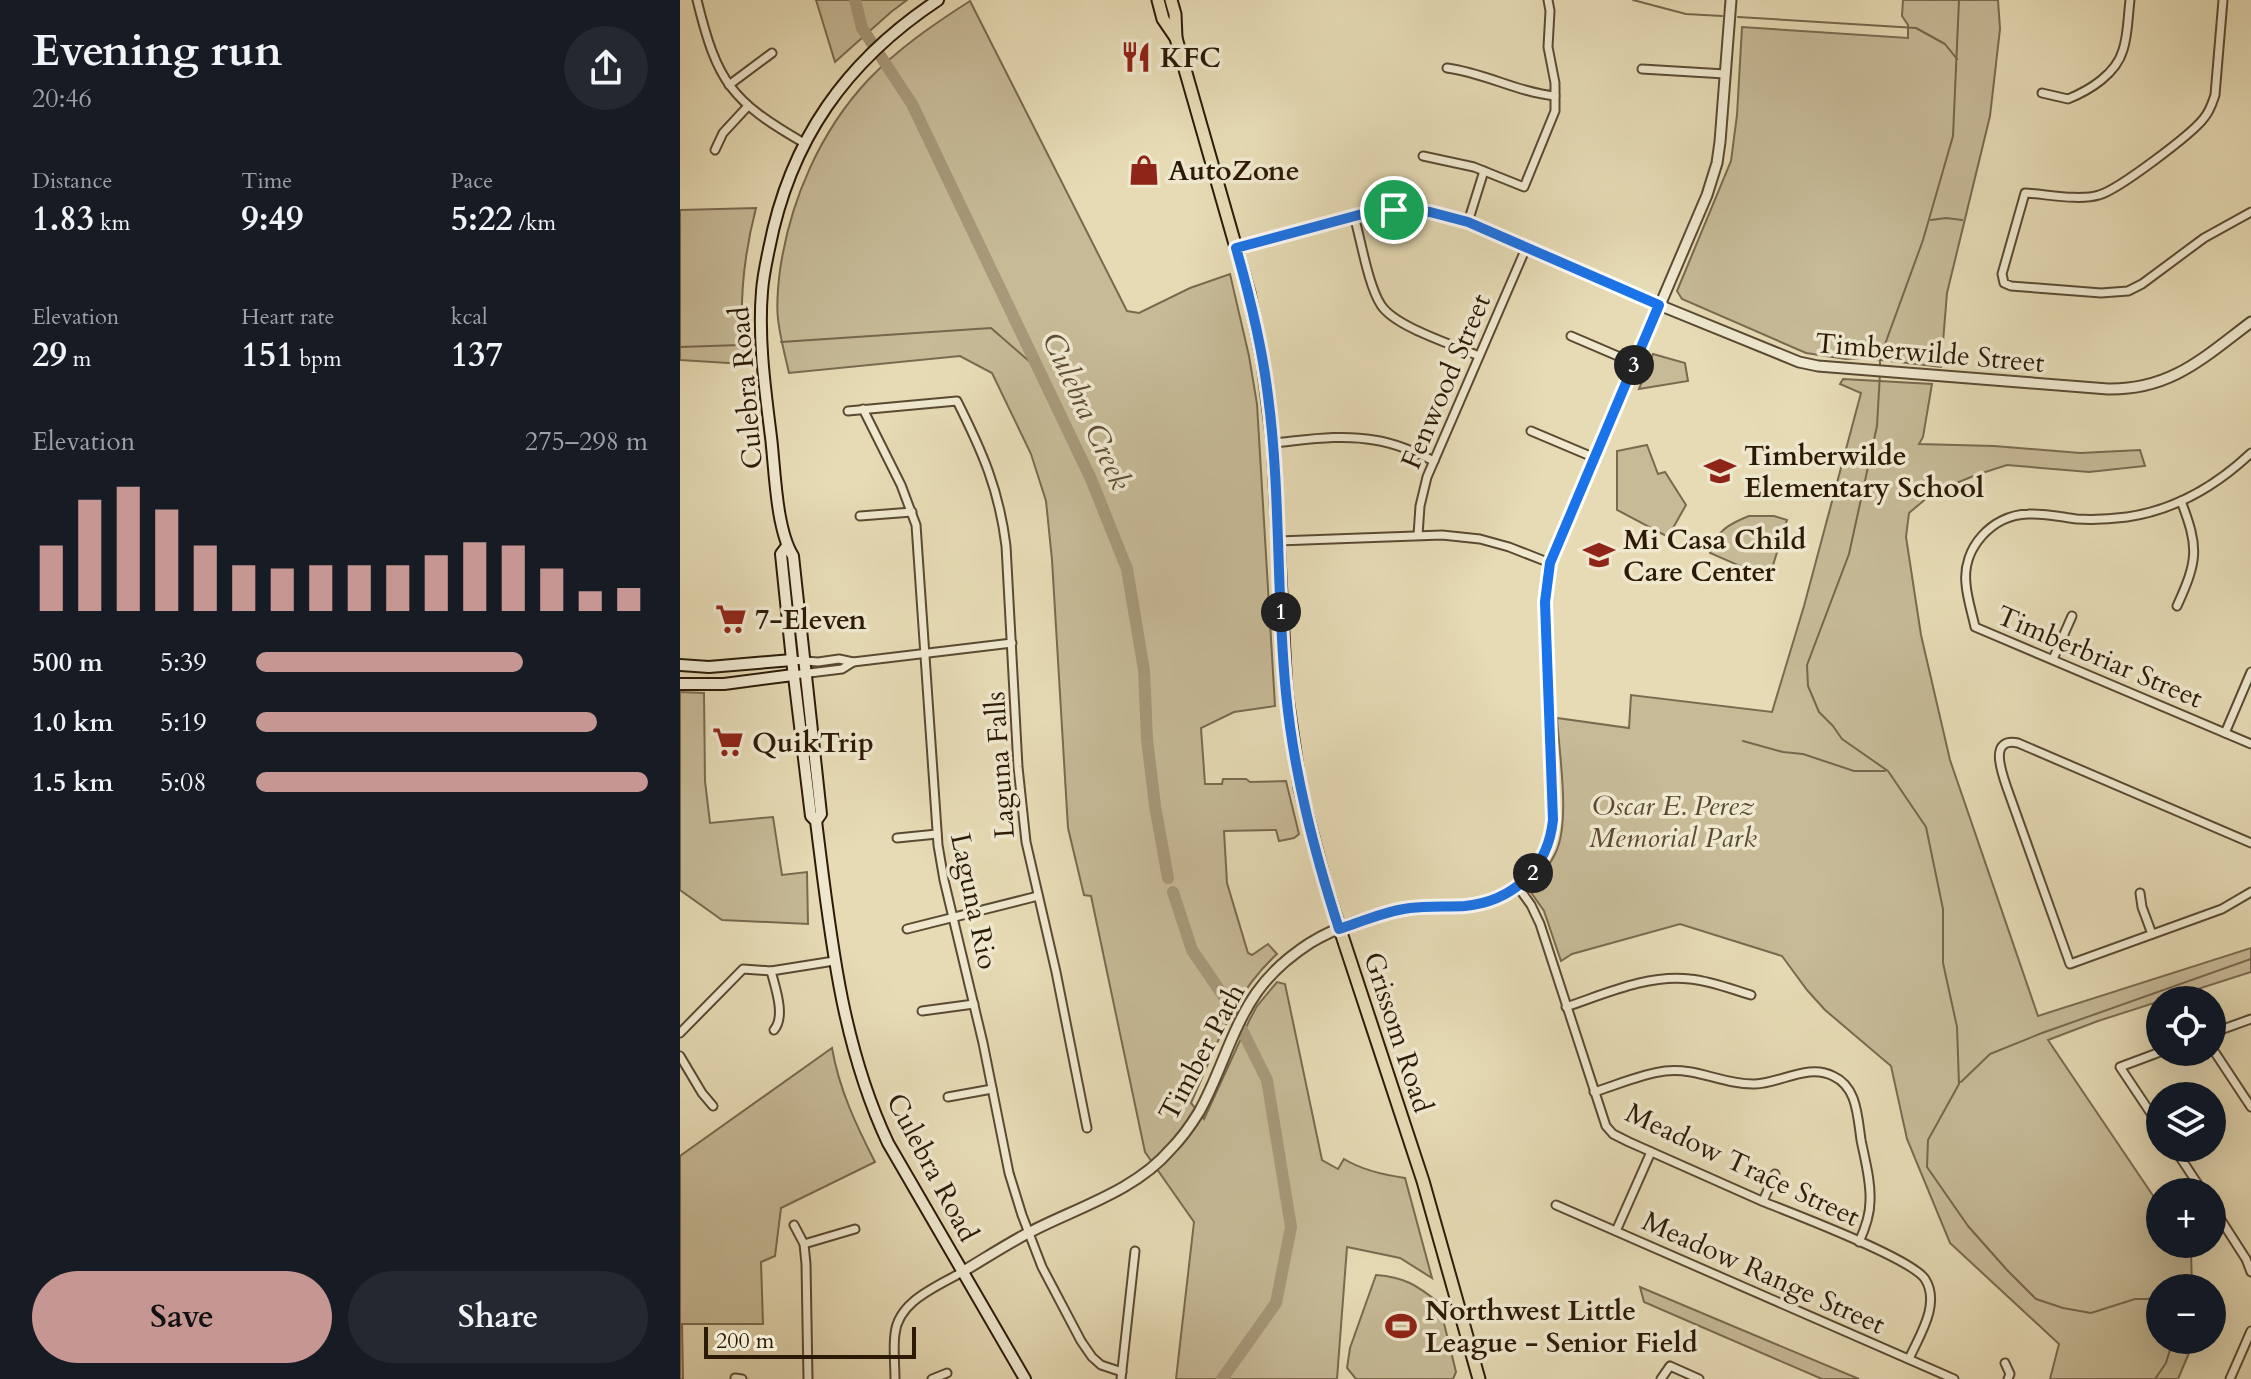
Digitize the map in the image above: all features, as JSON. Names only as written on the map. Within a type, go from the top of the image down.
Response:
[{"type":"main road","name":"Culebra Road","points":[[816,821],[821,814],[793,556],[787,546],[781,514],[765,384],[762,291],[779,208],[804,143],[822,112],[860,65],[895,31],[938,0]]},
{"type":"main road","name":"Grissom Road","points":[[1158,0],[1163,19],[1176,38]]},
{"type":"main road","name":"Grissom Road","points":[[1171,0],[1176,38],[1257,327],[1273,443],[1286,691],[1294,755],[1316,854],[1423,1181],[1479,1379]]},
{"type":"main road","name":"Culebra Road","points":[[787,546],[781,554],[811,816],[816,821],[834,961],[855,1058],[875,1115],[902,1171],[1025,1379]]},
{"type":"main road","points":[[680,665],[709,667],[792,660]]},
{"type":"main road","points":[[709,667],[709,684]]},
{"type":"main road","points":[[680,684],[793,675]]},
{"type":"street","points":[[697,0],[714,60],[729,85],[765,120],[804,143]]},
{"type":"street","points":[[1423,156],[1461,163],[1524,187],[1555,111],[1555,83],[1548,47],[1548,0]]},
{"type":"street","name":"Timber Path","points":[[962,1272],[1028,1233],[1124,1186],[1168,1153],[1199,1111],[1256,993],[1281,966],[1317,939],[1375,916],[1409,908],[1479,903],[1500,897],[1518,887],[1534,872],[1544,856],[1553,820],[1545,602],[1550,563],[1707,195],[1717,163],[1731,0]]},
{"type":"street","points":[[2042,93],[2068,99],[2099,82],[2108,73],[2118,62],[2124,48],[2130,0]]},
{"type":"street","points":[[2223,0],[2212,106],[2193,130],[2110,190],[2088,197],[2025,193],[2002,274],[2004,283],[2086,292],[2128,291],[2204,238],[2251,212]]},
{"type":"street","points":[[729,85],[772,53]]},
{"type":"street","points":[[1447,68],[1482,75],[1531,93],[1555,96]]},
{"type":"street","points":[[1642,69],[1725,74]]},
{"type":"street","points":[[715,150],[723,133],[748,106]]},
{"type":"street","points":[[1468,222],[1484,171]]},
{"type":"street","name":"Timberwilde Street","points":[[1236,248],[1375,211],[1413,210],[1468,222],[1788,359],[1818,366],[2108,389],[2135,388],[2160,382],[2184,370],[2251,322]]},
{"type":"street","points":[[1354,216],[1375,294],[1386,311],[1402,323],[1479,356]]},
{"type":"street","name":"Fenwood Street","points":[[1418,535],[1424,489],[1434,461],[1526,248]]},
{"type":"street","points":[[1571,336],[1634,363]]},
{"type":"street","name":"Laguna Falls","points":[[863,409],[957,401],[977,440],[998,495],[1006,546],[1026,842],[1087,1128]]},
{"type":"street","points":[[848,411],[863,409]]},
{"type":"street","name":"Laguna Rio","points":[[863,409],[912,512],[919,554],[937,834],[944,880],[974,1004],[1009,1173],[1028,1233],[1057,1299],[1092,1357],[1121,1376]]},
{"type":"street","points":[[1531,431],[1595,458]]},
{"type":"street","points":[[1273,443],[1359,437],[1392,444],[1434,461]]},
{"type":"street","points":[[2177,606],[2192,572],[2195,549],[2181,501],[2213,485],[2251,453]]},
{"type":"street","name":"Timberbriar Street","points":[[2181,501],[2128,517],[2081,519],[2025,514],[1999,522],[1979,539],[1969,557],[1966,584],[1975,627],[2251,744]]},
{"type":"street","points":[[860,516],[912,512]]},
{"type":"street","points":[[1278,541],[1442,535],[1480,539],[1550,563]]},
{"type":"street","points":[[2053,659],[2072,616]]},
{"type":"street","points":[[792,660],[818,662],[839,659],[853,662],[1012,643]]},
{"type":"street","points":[[793,675],[842,669],[853,662]]},
{"type":"street","points":[[2225,733],[2251,672]]},
{"type":"street","points":[[2251,843],[2018,743],[2009,741],[1999,754],[2007,788],[2070,964],[2222,909],[2251,892]]},
{"type":"street","points":[[897,838],[937,834]]},
{"type":"street","name":"Meadow Trace Street","points":[[1518,887],[1536,915],[1603,1120],[1613,1134],[1917,1270],[1925,1279],[1931,1302],[1929,1314],[1909,1359]]},
{"type":"street","points":[[2140,893],[2152,934]]},
{"type":"street","points":[[907,929],[1038,896]]},
{"type":"street","points":[[680,1033],[743,969],[771,971],[834,961]]},
{"type":"street","points":[[771,971],[777,993],[779,1024],[774,1030]]},
{"type":"street","points":[[1566,1007],[1667,978],[1705,982],[1751,995]]},
{"type":"street","points":[[922,1011],[974,1004]]},
{"type":"street","points":[[2226,1028],[2251,1019]]},
{"type":"street","points":[[680,1056],[713,1106]]},
{"type":"street","points":[[2146,1057],[2120,1067],[2146,1106]]},
{"type":"street","points":[[2224,1066],[2251,1107]]},
{"type":"street","points":[[1594,1092],[1674,1070],[1751,1084],[1810,1071],[1835,1076],[1848,1088],[1855,1104],[1870,1191],[1868,1219],[1859,1242]]},
{"type":"street","points":[[948,1097],[992,1089]]},
{"type":"street","points":[[1616,1231],[1651,1152]]},
{"type":"street","points":[[1763,1201],[1775,1174]]},
{"type":"street","name":"Meadow Range Street","points":[[1556,1205],[1954,1379]]},
{"type":"street","points":[[794,1225],[804,1244],[806,1264],[808,1379]]},
{"type":"street","points":[[2226,1228],[2250,1266]]},
{"type":"street","points":[[804,1244],[855,1229]]},
{"type":"street","points":[[1121,1376],[1135,1251]]},
{"type":"street","points":[[895,1379],[894,1335],[902,1315],[913,1302],[962,1272]]},
{"type":"street","points":[[2230,1379],[2251,1331]]},
{"type":"street","points":[[2005,1363],[2010,1374],[2008,1379]]},
{"type":"street","points":[[1661,1379],[1670,1366],[1699,1379]]},
{"type":"street","points":[[932,1379],[947,1373]]},
{"type":"street","points":[[735,1378],[742,1379]]},
{"type":"green space","points":[[816,0],[907,0],[835,62]]},
{"type":"green space","points":[[1903,0],[1998,0],[2000,29],[1990,116],[1947,293],[1941,367],[1806,353],[1682,299],[1677,291],[1731,161],[1742,27],[1908,38],[1908,25],[1902,16]]},
{"type":"green space","points":[[970,1],[1127,311],[1139,313],[1190,288],[1230,274],[1257,404],[1275,706],[1234,712],[1201,728],[1205,784],[1222,784],[1223,779],[1286,781],[1299,834],[1279,841],[1276,830],[1224,831],[1227,883],[1248,953],[1252,955],[1268,944],[1277,954],[1261,970],[1236,1005],[1191,1103],[1204,1119],[1257,1006],[1277,982],[1285,984],[1322,1160],[1338,1169],[1344,1159],[1373,1172],[1405,1178],[1432,1278],[1400,1258],[1347,1247],[1337,1379],[1176,1379],[1194,1222],[1145,1152],[1091,896],[1084,895],[1068,828],[1046,501],[1031,454],[992,373],[960,356],[789,373],[777,301],[791,218],[810,168],[836,121],[869,79],[917,37]]},
{"type":"green space","points":[[756,208],[743,286],[744,364],[680,360],[680,210]]},
{"type":"green space","points":[[1653,354],[1685,363],[1688,381],[1639,389]]},
{"type":"green space","name":"Oscar E. Perez Memorial Park","points":[[1843,379],[1932,384],[1923,437],[1919,444],[2080,453],[2140,450],[2145,466],[2089,472],[2007,465],[1976,475],[1934,492],[1909,513],[1906,537],[1921,635],[1950,760],[2038,1016],[2251,948],[2251,972],[2207,986],[2146,986],[2146,1006],[2048,1040],[2146,1185],[2146,1258],[2191,1258],[2192,1274],[2146,1274],[2146,1354],[2189,1354],[2178,1379],[2050,1379],[2059,1344],[1950,1243],[1907,1139],[1891,1066],[1825,1010],[1782,956],[1680,924],[1572,954],[1561,961],[1544,911],[1528,888],[1550,863],[1560,841],[1563,807],[1557,718],[1629,728],[1631,695],[1772,712],[1861,393],[1840,384]]},
{"type":"green space","points":[[1647,445],[1658,474],[1665,472],[1686,505],[1668,537],[1617,510],[1617,451]]},
{"type":"green space","points":[[1749,516],[1774,516],[1787,520],[1770,575],[1765,577],[1710,553],[1712,545],[1725,529]]},
{"type":"green space","points":[[680,692],[704,693],[705,781],[710,823],[773,817],[782,875],[807,872],[808,924],[722,920],[680,890]]},
{"type":"green space","points":[[832,1048],[849,1106],[875,1162],[781,1208],[775,1256],[761,1262],[763,1324],[682,1324],[683,1379],[680,1379],[680,1156]]},
{"type":"green space","name":"Northwest Little League - Senior Field","points":[[1376,1275],[1410,1283],[1439,1303],[1456,1372],[1453,1379],[1356,1379],[1347,1368],[1350,1348]]},
{"type":"green space","points":[[1640,1287],[1859,1379],[1822,1379],[1644,1302]]},
{"type":"waterway","name":"Culebra Creek","points":[[855,0],[862,28],[912,104],[1091,479],[1127,569],[1144,670],[1147,739],[1168,878]]},
{"type":"waterway","points":[[1633,0],[1686,14],[1722,16]]},
{"type":"waterway","points":[[1880,367],[1880,358],[1923,240],[1953,136],[1959,0]]},
{"type":"waterway","points":[[1738,17],[1916,28],[1945,44],[1957,59]]},
{"type":"waterway","points":[[1931,220],[1962,220]]},
{"type":"waterway","points":[[781,342],[991,328],[1037,368]]},
{"type":"waterway","points":[[680,347],[740,345]]},
{"type":"waterway","points":[[1880,373],[1877,426],[1849,554],[1807,665],[1808,686],[1819,712],[1842,739],[1888,771],[1926,827],[1943,909],[1943,963],[1957,1027],[1959,1084],[1928,1140],[1927,1167],[1968,1226],[2036,1299],[2091,1313],[2135,1299],[2146,1299]]},
{"type":"waterway","points":[[1743,741],[1803,754],[1854,771],[1885,771]]},
{"type":"waterway","name":"Culebra Creek","points":[[1173,892],[1192,950],[1229,1004],[1267,1080],[1291,1227],[1276,1303],[1222,1379]]},
{"type":"waterway","points":[[1961,1082],[1990,1054],[2251,959]]},
{"type":"waterway","points":[[2155,1379],[2169,1354]]},
{"type":"place","name":"KFC","points":[[1136,57]]},
{"type":"place","name":"AutoZone","points":[[1144,170]]},
{"type":"place","name":"Timberwilde Elementary School","points":[[1720,471]]},
{"type":"place","name":"Mi Casa Child Care Center","points":[[1599,555]]},
{"type":"place","name":"7-Eleven","points":[[731,619]]},
{"type":"place","name":"QuikTrip","points":[[728,742]]},
{"type":"place","name":"Northwest Little League - Senior Field","points":[[1401,1326]]},
{"type":"route","points":[[1394,210],[1430,212],[1468,222],[1659,305],[1550,563],[1545,602],[1553,820],[1544,856],[1527,879],[1511,892],[1491,900],[1466,906],[1409,908],[1339,929],[1316,854],[1292,739],[1282,645],[1268,397],[1257,327],[1236,248],[1366,213],[1394,210]]}]
